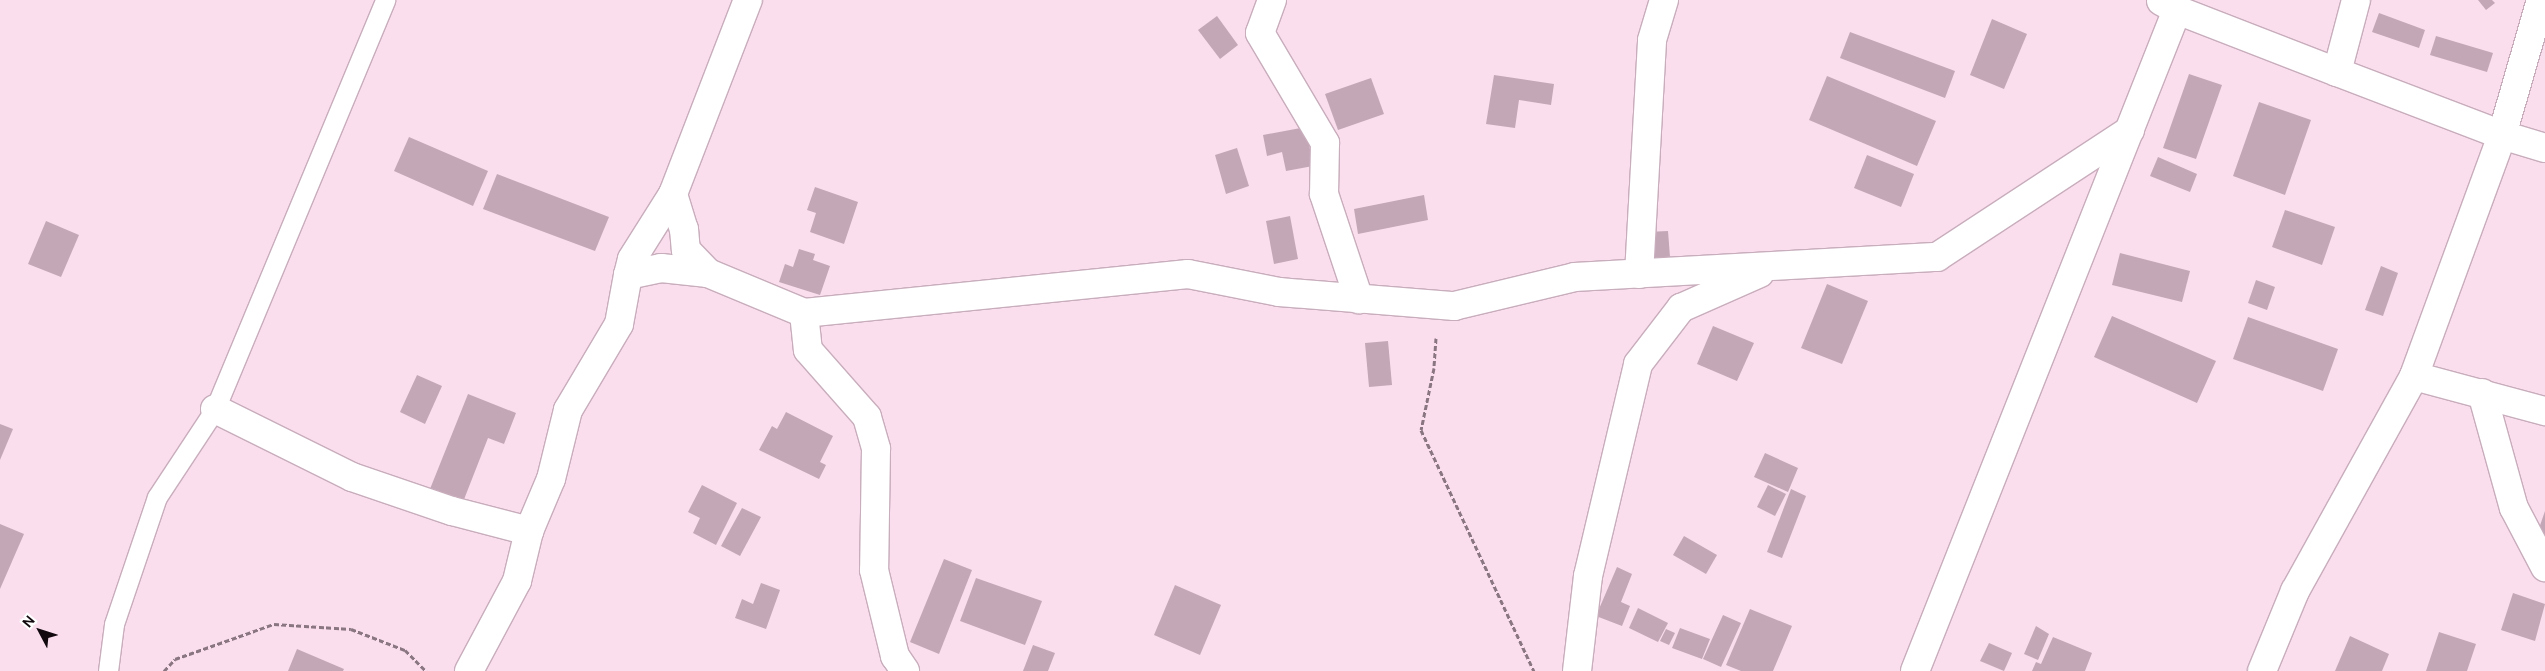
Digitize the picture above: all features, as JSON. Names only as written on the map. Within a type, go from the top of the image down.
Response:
[{"type":"street","points":[[469,671],[517,581],[529,531],[551,479],[568,410],[620,324],[632,258],[673,194],[748,0]]},
{"type":"street","points":[[1272,0],[1260,34],[1325,143],[1324,194],[1359,299]]},
{"type":"street","points":[[1639,274],[1652,40],[1664,0]]},
{"type":"street","points":[[2337,72],[2356,0]]},
{"type":"street","points":[[2262,671],[2295,591],[2414,376],[2502,134],[2541,0]]},
{"type":"street","points":[[1915,671],[2130,130],[2170,3],[2337,72],[2502,134],[2545,148]]},
{"type":"street","points":[[628,275],[661,268],[708,273],[804,313],[1188,274],[1279,292],[1454,306],[1576,277],[1937,257],[2130,130]]},
{"type":"street","points":[[673,194],[684,229],[686,250],[708,273]]},
{"type":"street","points":[[1577,671],[1588,576],[1638,364],[1681,308],[1775,266]]},
{"type":"street","points":[[804,313],[808,350],[867,417],[876,450],[874,570],[892,648],[905,671]]},
{"type":"street","points":[[2414,376],[2545,410]]},
{"type":"street","points":[[2482,393],[2514,508],[2545,567]]},
{"type":"street","points":[[215,409],[352,477],[452,511],[529,531]]},
{"type":"lane","points":[[108,671],[114,624],[157,497],[215,409],[385,0]]},
{"type":"path","points":[[1405,302],[1436,336],[1434,368],[1421,430],[1534,671]]},
{"type":"path","points":[[164,671],[175,659],[274,624],[350,629],[405,650],[426,671]]},
{"type":"building","points":[[2478,0],[2492,0],[2495,3],[2486,10]]},
{"type":"building","points":[[2379,13],[2425,30],[2419,48],[2372,32]]},
{"type":"building","points":[[1217,16],[1238,45],[1220,59],[1198,30]]},
{"type":"building","points":[[1992,19],[2027,34],[2004,89],[1970,75]]},
{"type":"building","points":[[1850,32],[1955,71],[1945,98],[1840,58]]},
{"type":"building","points":[[2436,36],[2493,53],[2487,72],[2430,55]]},
{"type":"building","points":[[2189,74],[2222,85],[2196,159],[2163,148]]},
{"type":"building","points":[[1494,75],[1554,84],[1551,105],[1519,100],[1515,128],[1486,124]]},
{"type":"building","points":[[1827,76],[1936,121],[1917,166],[1809,120]]},
{"type":"building","points":[[1371,78],[1384,114],[1338,130],[1325,94]]},
{"type":"building","points":[[2259,102],[2311,120],[2285,195],[2233,176]]},
{"type":"building","points":[[1306,127],[1313,166],[1286,171],[1282,152],[1267,156],[1263,135]]},
{"type":"building","points":[[409,137],[488,171],[473,206],[394,171]]},
{"type":"building","points":[[1237,148],[1249,186],[1226,194],[1215,155]]},
{"type":"building","points":[[1867,155],[1914,174],[1901,207],[1854,188]]},
{"type":"building","points":[[2158,157],[2197,174],[2190,192],[2150,176]]},
{"type":"building","points":[[497,174],[609,217],[595,251],[483,209]]},
{"type":"building","points":[[815,187],[858,202],[844,244],[810,232],[816,213],[807,210]]},
{"type":"building","points":[[1424,195],[1428,220],[1358,234],[1354,209]]},
{"type":"building","points":[[2285,210],[2335,227],[2322,265],[2272,247]]},
{"type":"building","points":[[1290,216],[1298,259],[1274,264],[1266,221]]},
{"type":"building","points":[[46,221],[79,235],[61,277],[28,264]]},
{"type":"building","points":[[1668,231],[1670,257],[1649,258],[1647,232]]},
{"type":"building","points":[[799,249],[815,254],[813,260],[830,266],[820,295],[779,282],[785,264],[793,267]]},
{"type":"building","points":[[2120,253],[2190,271],[2182,302],[2112,285]]},
{"type":"building","points":[[2381,266],[2398,273],[2383,316],[2365,310]]},
{"type":"building","points":[[2256,280],[2275,287],[2267,310],[2248,303]]},
{"type":"building","points":[[1827,284],[1868,301],[1842,364],[1801,348]]},
{"type":"building","points":[[2112,316],[2216,361],[2197,403],[2094,357]]},
{"type":"building","points":[[2248,317],[2338,349],[2323,391],[2233,359]]},
{"type":"building","points":[[1713,326],[1754,343],[1737,381],[1697,364]]},
{"type":"building","points":[[1388,341],[1392,385],[1369,387],[1365,343]]},
{"type":"building","points":[[417,375],[442,386],[425,424],[400,412]]},
{"type":"building","points":[[468,394],[516,413],[504,444],[488,438],[463,502],[430,489]]},
{"type":"building","points":[[786,412],[833,436],[820,462],[826,465],[819,479],[759,450],[772,426],[777,429]]},
{"type":"building","points":[[0,424],[13,429],[0,460]]},
{"type":"building","points":[[1765,453],[1798,468],[1788,492],[1754,477]]},
{"type":"building","points":[[702,485],[737,503],[716,545],[693,533],[700,518],[688,512]]},
{"type":"building","points":[[1768,485],[1786,494],[1775,516],[1757,507]]},
{"type":"building","points":[[1791,489],[1806,496],[1782,558],[1767,552]]},
{"type":"building","points":[[742,508],[761,517],[740,556],[721,546]]},
{"type":"building","points":[[2545,511],[2545,537],[2537,534]]},
{"type":"building","points":[[0,524],[24,534],[0,589]]},
{"type":"building","points":[[1684,536],[1717,555],[1706,574],[1673,555]]},
{"type":"building","points":[[944,559],[972,570],[939,654],[910,642]]},
{"type":"building","points":[[1617,567],[1632,574],[1621,602],[1630,606],[1622,626],[1596,616]]},
{"type":"building","points":[[976,578],[1042,601],[1025,645],[960,621]]},
{"type":"building","points":[[761,583],[780,590],[766,629],[735,618],[742,599],[753,604]]},
{"type":"building","points":[[1175,585],[1221,605],[1200,655],[1154,635]]},
{"type":"building","points":[[2513,593],[2545,604],[2535,641],[2501,630]]},
{"type":"building","points":[[1638,608],[1668,623],[1658,642],[1629,628]]},
{"type":"building","points":[[1750,609],[1792,626],[1773,671],[1741,671],[1726,665]]},
{"type":"building","points":[[1723,615],[1741,623],[1721,667],[1703,659]]},
{"type":"building","points":[[2036,626],[2049,634],[2038,660],[2024,654]]},
{"type":"building","points":[[1680,628],[1710,639],[1702,659],[1672,648]]},
{"type":"building","points":[[1666,629],[1675,633],[1669,645],[1660,641]]},
{"type":"building","points":[[2439,632],[2476,644],[2467,671],[2426,671]]},
{"type":"building","points":[[2350,636],[2389,654],[2382,671],[2335,671]]},
{"type":"building","points":[[2053,637],[2092,653],[2085,671],[2032,671],[2036,662],[2041,664]]},
{"type":"building","points":[[1989,643],[2012,653],[2004,671],[1980,661]]},
{"type":"building","points":[[1033,645],[1055,653],[1048,671],[1023,671]]},
{"type":"building","points":[[297,649],[344,669],[343,671],[288,671]]}]
